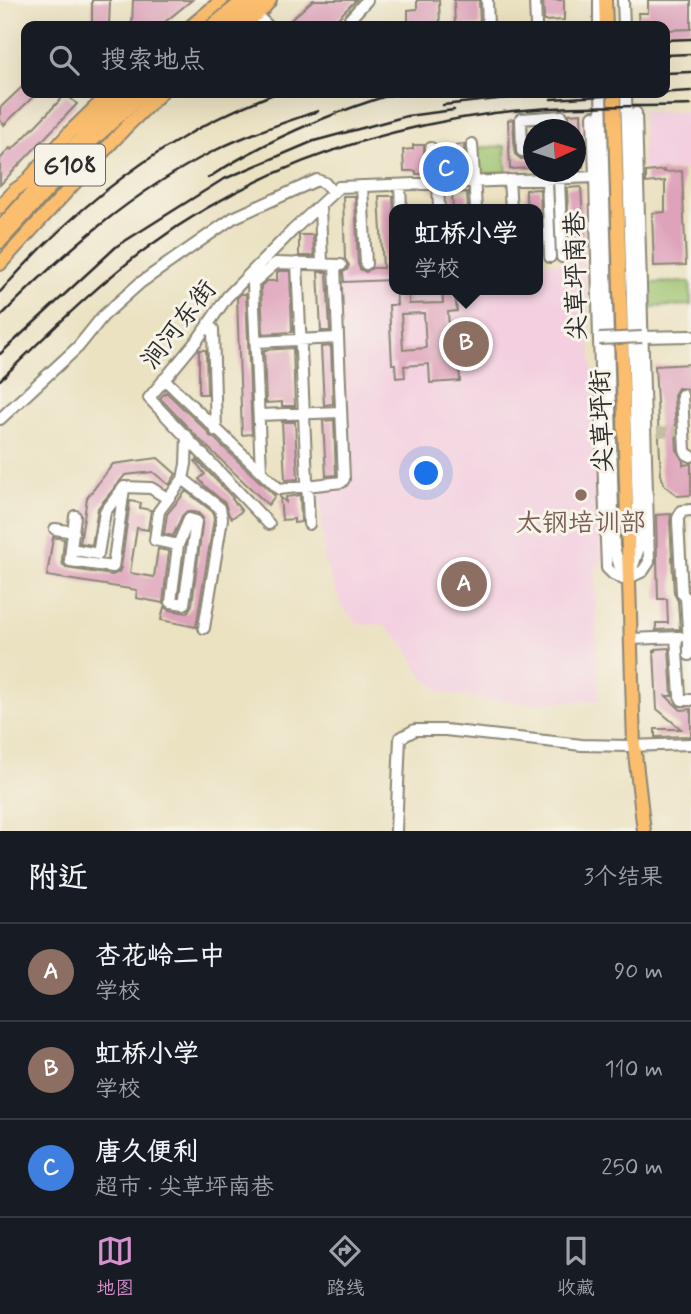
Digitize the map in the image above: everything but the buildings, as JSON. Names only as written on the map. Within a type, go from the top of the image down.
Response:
[{"type":"main road","points":[[197,21],[222,0]]},
{"type":"main road","points":[[218,21],[244,0]]},
{"type":"main road","points":[[234,21],[257,0]]},
{"type":"main road","points":[[248,21],[271,0]]},
{"type":"main road","points":[[605,0],[606,21]]},
{"type":"main road","points":[[612,0],[613,21]]},
{"type":"main road","points":[[0,214],[70,132],[105,98]]},
{"type":"main road","name":"G108","points":[[0,228],[91,127],[123,98]]},
{"type":"main road","name":"G108","points":[[0,242],[94,139],[139,98]]},
{"type":"main road","points":[[0,256],[90,155],[149,98]]},
{"type":"main road","points":[[0,264],[116,137],[156,98]]},
{"type":"main road","name":"尖草坪街","points":[[607,98],[626,578],[631,639],[631,746],[644,831]]},
{"type":"main road","name":"尖草坪街","points":[[614,98],[631,746],[637,831]]},
{"type":"main road","points":[[0,207],[26,183]]},
{"type":"street","points":[[349,20],[367,0]]},
{"type":"street","points":[[487,0],[488,21]]},
{"type":"street","points":[[536,0],[536,21]]},
{"type":"street","points":[[598,0],[599,21]]},
{"type":"street","points":[[623,0],[624,21]]},
{"type":"street","points":[[256,15],[263,21]]},
{"type":"street","points":[[601,98],[614,547],[626,578]]},
{"type":"street","points":[[626,98],[639,548],[626,578]]},
{"type":"street","points":[[626,578],[643,571],[649,562],[642,337],[640,134],[636,113]]},
{"type":"street","points":[[523,152],[521,119],[562,116],[562,119]]},
{"type":"street","points":[[593,116],[595,177]]},
{"type":"street","points":[[472,144],[476,204]]},
{"type":"street","points":[[430,148],[438,204]]},
{"type":"street","name":"尖草坪南巷","points":[[586,177],[595,177],[607,568],[612,574],[626,578]]},
{"type":"street","name":"尖草坪南巷","points":[[0,419],[78,347],[103,316],[140,283],[233,218],[317,180],[336,190],[362,186],[523,179]]},
{"type":"street","points":[[509,180],[511,204]]},
{"type":"street","points":[[556,257],[557,182]]},
{"type":"street","points":[[400,185],[401,204]]},
{"type":"street","points":[[362,186],[366,264]]},
{"type":"street","name":"涧河东街","points":[[269,524],[149,398],[198,339],[227,297],[336,190]]},
{"type":"street","points":[[320,205],[322,264]]},
{"type":"street","points":[[164,379],[279,489],[340,484],[344,479],[338,265],[275,262],[253,283],[261,471]]},
{"type":"street","points":[[298,263],[309,524]]},
{"type":"street","points":[[213,329],[216,430]]},
{"type":"street","points":[[599,339],[691,337]]},
{"type":"street","points":[[256,342],[338,338]]},
{"type":"street","points":[[682,395],[682,431],[685,450],[691,456]]},
{"type":"street","points":[[259,415],[341,412]]},
{"type":"street","points":[[645,433],[658,432]]},
{"type":"street","points":[[178,544],[155,540],[159,511],[183,479],[187,436]]},
{"type":"street","points":[[183,479],[220,508],[222,519],[204,628]]},
{"type":"street","points":[[124,486],[151,488],[167,498]]},
{"type":"street","points":[[71,549],[99,554],[105,512],[124,486]]},
{"type":"street","points":[[75,516],[70,561],[113,567],[124,486]]},
{"type":"street","points":[[689,655],[690,637],[686,598],[682,593],[678,518],[682,511],[691,510]]},
{"type":"street","points":[[190,519],[196,521],[184,604],[171,602],[178,544],[190,519]]},
{"type":"street","points":[[55,529],[74,532]]},
{"type":"street","points":[[190,564],[214,569]]},
{"type":"street","points":[[676,637],[680,696],[682,700],[691,699]]},
{"type":"street","points":[[631,639],[690,637]]},
{"type":"street","points":[[396,831],[400,738],[415,730],[445,730],[570,744],[691,744]]},
{"type":"shaded area","points":[[691,111],[691,169],[643,170],[642,112]]},
{"type":"shaded area","points":[[584,262],[596,421],[602,566],[595,567],[599,700],[534,703],[477,699],[440,692],[424,678],[397,636],[382,624],[360,625],[342,607],[324,560],[320,489],[347,486],[338,268],[389,267],[389,295],[543,295],[543,263]]},
{"type":"green space","points":[[505,146],[507,173],[476,175],[474,148]]},
{"type":"green space","points":[[690,282],[691,305],[650,307],[649,283]]},
{"type":"tunnel","points":[[658,432],[681,431]]},
{"type":"railway","points":[[670,40],[691,39]]},
{"type":"railway","points":[[670,55],[691,54]]},
{"type":"railway","points":[[670,73],[691,72]]},
{"type":"railway","points":[[670,92],[691,91]]},
{"type":"railway","points":[[0,292],[63,227],[133,170],[206,124],[264,98]]},
{"type":"railway","points":[[208,178],[253,151],[299,129],[381,98]]},
{"type":"railway","points":[[443,105],[507,98]]},
{"type":"railway","points":[[551,99],[568,98]]},
{"type":"railway","points":[[0,380],[92,293],[151,245],[230,195],[314,157],[403,130],[494,113],[568,107],[691,105]]},
{"type":"railway","points":[[0,354],[117,246],[222,180],[314,141],[407,116],[454,110]]},
{"type":"railway","points":[[0,317],[74,247],[155,185],[227,145],[318,111]]},
{"type":"place","name":"唐久便利","points":[[446,169]]},
{"type":"place","name":"虹桥小学","points":[[466,344]]},
{"type":"place","name":"太钢培训部","points":[[581,495]]},
{"type":"place","name":"杏花岭二中","points":[[464,584]]}]
